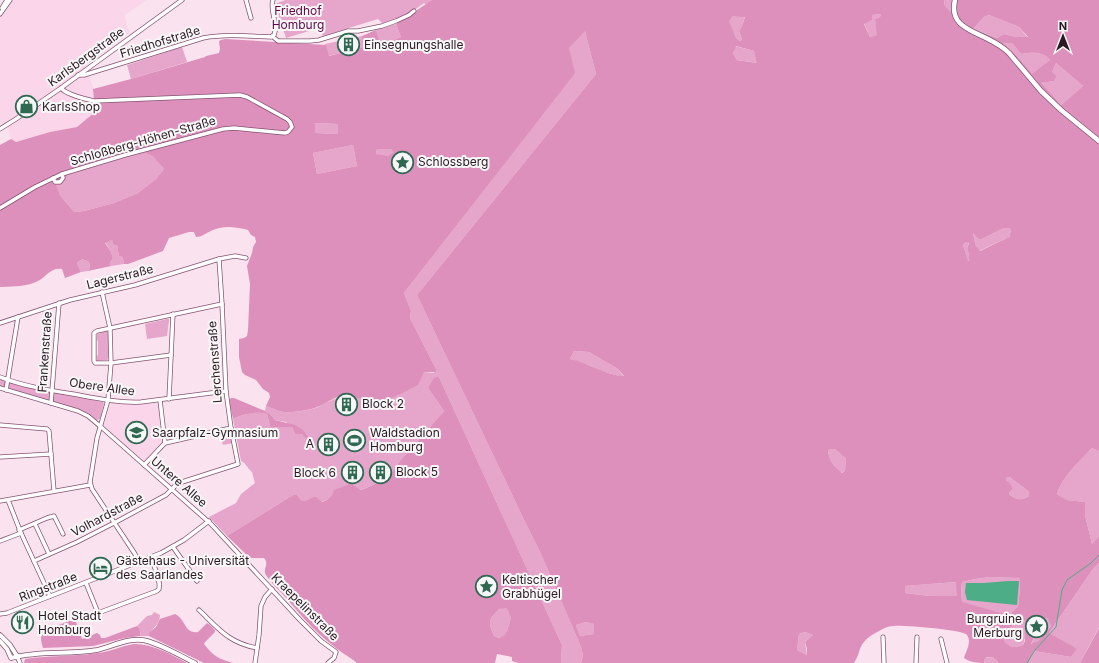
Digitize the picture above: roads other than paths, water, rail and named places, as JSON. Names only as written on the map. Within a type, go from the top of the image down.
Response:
[{"type":"main road","points":[[955,0],[954,16],[963,27],[1004,48],[1041,91],[1061,110],[1099,141]]},
{"type":"street","points":[[0,11],[7,0]]},
{"type":"street","points":[[0,14],[10,0]]},
{"type":"street","name":"Karlsbergstraße","points":[[0,129],[61,88],[182,0]]},
{"type":"street","points":[[246,0],[251,18]]},
{"type":"street","points":[[272,36],[274,35],[277,27],[272,6],[273,0]]},
{"type":"street","name":"Friedhofstraße","points":[[78,75],[84,75],[203,38],[223,36],[272,36],[278,41],[319,40],[348,31],[358,31],[382,26],[402,18],[414,11]]},
{"type":"street","name":"Schloßberg-Höhen-Straße","points":[[0,208],[62,174],[126,155],[223,129],[231,128],[288,132],[292,127],[288,119],[247,97],[240,95],[94,101],[66,92],[61,88]]},
{"type":"street","points":[[53,178],[55,182],[60,182],[62,180],[62,174]]},
{"type":"street","name":"Lagerstraße","points":[[0,323],[76,298],[135,284],[219,259],[235,256],[246,258]]},
{"type":"street","name":"Lerchenstraße","points":[[219,259],[226,391],[238,464]]},
{"type":"street","points":[[102,292],[110,328],[111,363],[108,400],[100,426],[90,485],[139,562]]},
{"type":"street","name":"Frankenstraße","points":[[51,403],[59,304]]},
{"type":"street","points":[[170,356],[111,363],[95,363],[94,333],[110,328],[222,304]]},
{"type":"street","points":[[168,399],[173,314]]},
{"type":"street","points":[[6,390],[18,317]]},
{"type":"street","name":"Obere Allee","points":[[0,377],[52,390],[108,400],[136,402],[226,391]]},
{"type":"street","name":"Untere Allee","points":[[0,388],[82,412],[172,488],[208,521],[250,565]]},
{"type":"street","points":[[160,400],[165,443]]},
{"type":"street","points":[[0,425],[49,430],[54,491]]},
{"type":"street","points":[[144,465],[165,443],[231,428]]},
{"type":"street","points":[[0,457],[51,454]]},
{"type":"street","name":"Volhardstraße","points":[[34,560],[77,542],[114,523],[166,495],[179,483],[238,464]]},
{"type":"street","points":[[0,501],[90,485]]},
{"type":"street","points":[[8,500],[20,532],[50,596]]},
{"type":"street","name":"Volhardstraße","points":[[0,541],[54,516],[63,534]]},
{"type":"street","name":"Ringstraße","points":[[0,614],[7,613],[151,558],[173,547],[196,532],[208,521]]},
{"type":"street","points":[[35,524],[49,554]]},
{"type":"street","points":[[173,547],[197,581]]},
{"type":"street","points":[[86,583],[98,613],[159,589],[160,585],[151,558]]},
{"type":"street","name":"Kraepelinstraße","points":[[250,565],[312,632],[336,652],[334,658],[328,663]]},
{"type":"street","points":[[255,663],[258,648],[262,601],[272,589]]},
{"type":"street","points":[[199,610],[228,637],[242,644],[258,648]]},
{"type":"street","points":[[0,635],[10,645],[20,663]]},
{"type":"street","points":[[883,637],[884,663]]},
{"type":"street","points":[[916,663],[917,637]]},
{"type":"street","points":[[942,639],[948,663]]},
{"type":"street","points":[[11,658],[42,653],[90,651],[127,641],[139,640],[157,644],[195,663]]},
{"type":"street","points":[[0,641],[7,649],[14,663]]},
{"type":"waterway","points":[[1027,663],[1035,650],[1056,627],[1062,590],[1067,580],[1091,563],[1099,555]]},
{"type":"place","name":"Einsegnungshalle","points":[[348,45]]},
{"type":"place","name":"KarlsShop","points":[[27,107]]},
{"type":"place","name":"Schlossberg","points":[[402,162]]},
{"type":"place","name":"Block 2","points":[[346,404]]},
{"type":"place","name":"Saarpfalz-Gymnasium","points":[[137,433]]},
{"type":"place","name":"Waldstadion Homburg","points":[[354,440]]},
{"type":"place","name":"A","points":[[329,444]]},
{"type":"place","name":"Block 5","points":[[380,472]]},
{"type":"place","name":"Block 6","points":[[352,473]]},
{"type":"place","name":"Gästehaus - Universität des Saarlandes","points":[[101,568]]},
{"type":"place","name":"Keltischer Grabhügel","points":[[487,587]]},
{"type":"place","name":"Hotel Stadt Homburg","points":[[22,623]]},
{"type":"place","name":"Burgruine Merburg","points":[[1037,626]]},
{"type":"park label","name":"Friedhof Homburg","points":[[298,18]]}]
